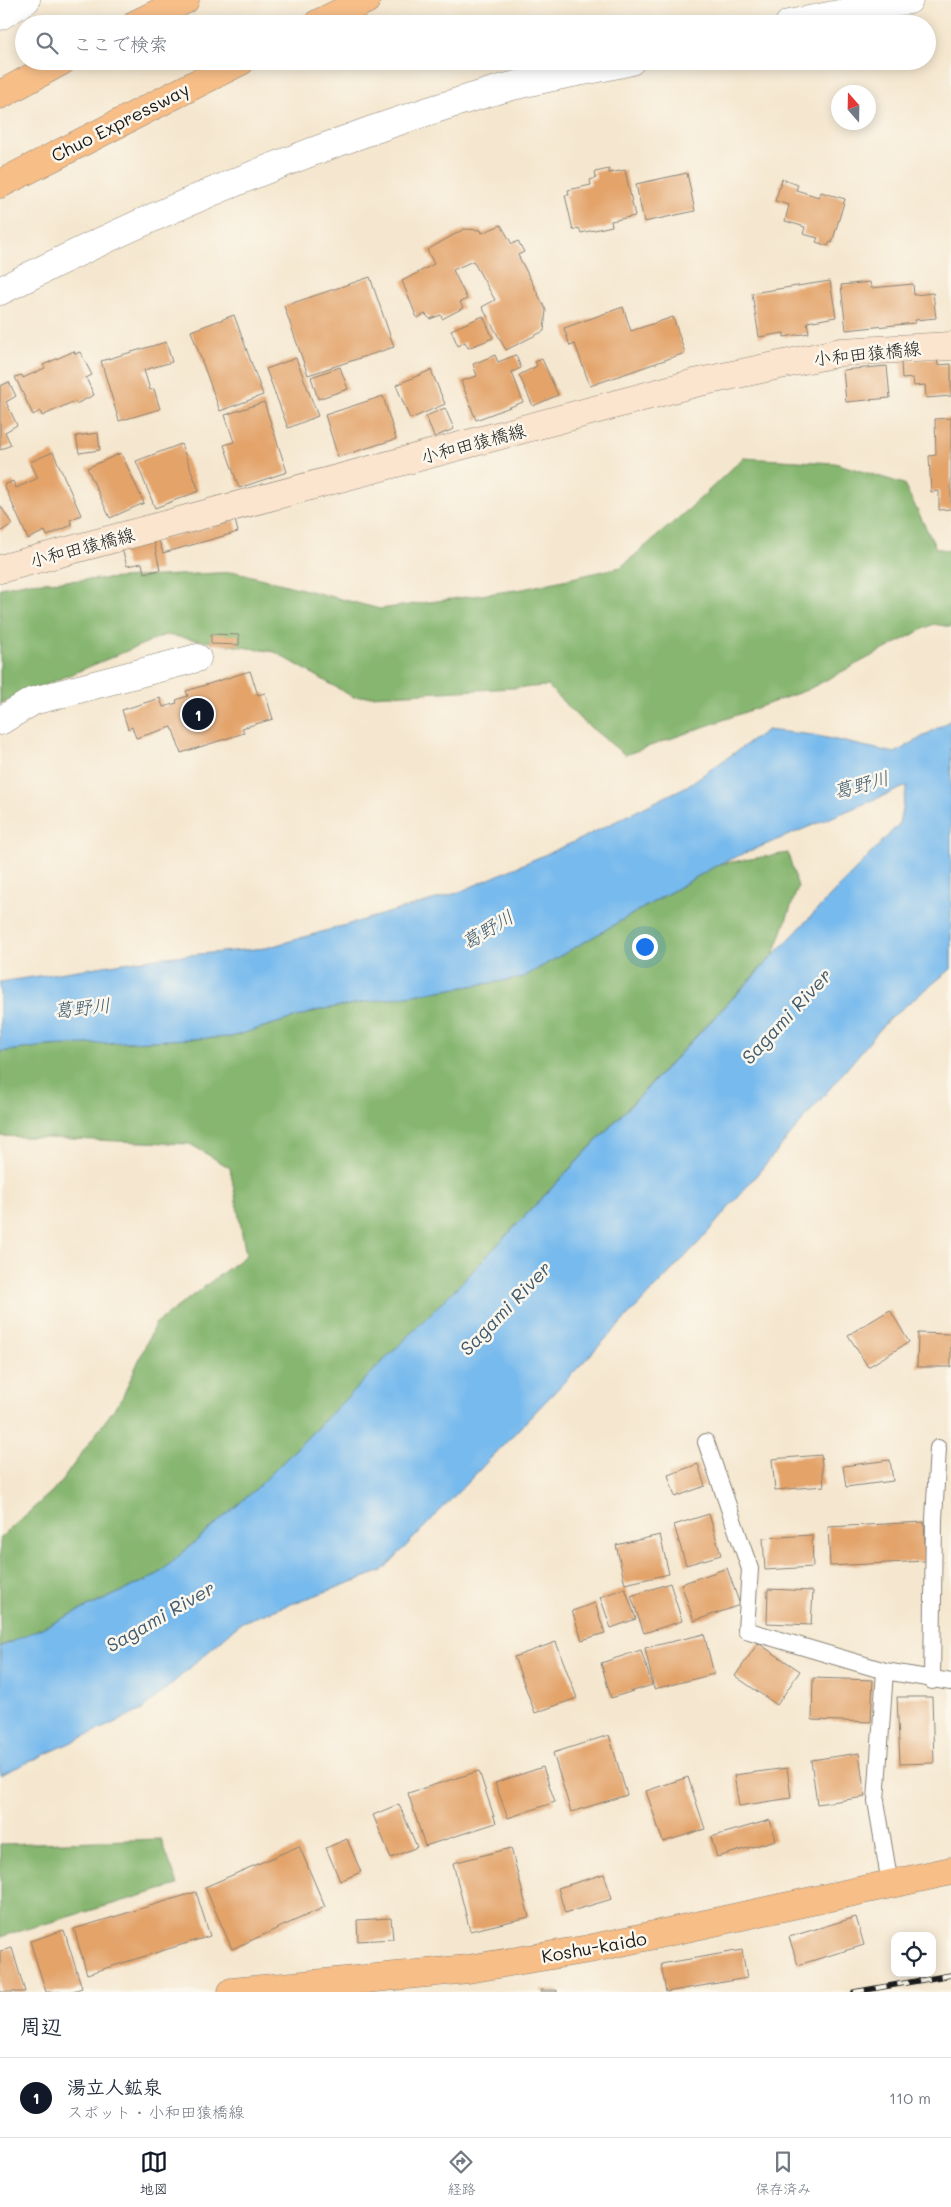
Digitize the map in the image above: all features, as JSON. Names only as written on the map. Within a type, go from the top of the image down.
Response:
[{"type":"highway","points":[[154,15],[185,0]]},
{"type":"highway","points":[[335,15],[366,0]]},
{"type":"highway","points":[[0,95],[46,70]]},
{"type":"highway","name":"Chuo Expressway","points":[[0,184],[223,70]]},
{"type":"highway","name":"Koshu-kaido","points":[[232,1992],[468,1969],[655,1936],[951,1871]]},
{"type":"main road","name":"小和田猿橋線","points":[[0,569],[695,383],[841,352],[951,346]]},
{"type":"street","points":[[0,16],[26,0]]},
{"type":"street","points":[[834,15],[909,0]]},
{"type":"street","points":[[0,291],[188,200],[327,145],[488,92],[589,70]]},
{"type":"street","points":[[0,721],[33,701],[197,658]]},
{"type":"lane","points":[[152,15],[178,0]]},
{"type":"lane","points":[[706,1442],[750,1569],[746,1630],[885,1671],[932,1681],[951,1682]]},
{"type":"lane","points":[[932,1681],[934,1519],[938,1448]]},
{"type":"lane","points":[[885,1671],[876,1801],[890,1884]]},
{"type":"green space","points":[[743,458],[835,463],[904,484],[936,548],[951,551],[951,627],[933,624],[807,690],[625,755],[579,718],[548,686],[353,697],[275,652],[165,635],[0,704],[0,588],[25,583],[236,572],[380,609],[523,589],[621,567],[689,509]]},
{"type":"green space","points":[[788,853],[798,887],[774,954],[464,1280],[257,1488],[156,1576],[0,1647],[0,1538],[58,1486],[122,1398],[155,1324],[246,1255],[230,1168],[190,1144],[0,1136],[0,1052],[46,1046],[231,1037],[323,1009],[522,978],[719,864]]},
{"type":"green space","points":[[161,1839],[178,1885],[0,1937],[0,1844]]},
{"type":"water","points":[[951,720],[951,969],[888,1020],[703,1238],[382,1571],[242,1622],[142,1710],[0,1775],[0,1647],[156,1576],[257,1488],[464,1280],[899,824],[907,786],[719,864],[522,978],[323,1009],[231,1037],[46,1046],[0,1052],[0,982],[156,958],[266,948],[457,893],[574,842],[687,786],[767,730],[813,735],[895,753]]},
{"type":"building","points":[[609,169],[609,173],[625,170],[635,216],[611,221],[612,226],[581,233],[579,228],[573,230],[565,195],[569,195],[568,190],[591,185],[590,180],[596,178],[595,172]]},
{"type":"building","points":[[687,173],[695,211],[644,222],[636,184]]},
{"type":"building","points":[[782,179],[798,185],[796,190],[819,197],[821,192],[845,199],[832,243],[830,242],[828,246],[816,242],[818,238],[803,234],[805,227],[785,221],[789,205],[775,201]]},
{"type":"building","points":[[501,225],[512,244],[518,241],[524,252],[518,255],[546,310],[544,331],[506,350],[482,307],[495,300],[473,261],[453,270],[467,299],[460,302],[463,308],[442,319],[441,315],[430,319],[425,314],[417,318],[402,281],[434,264],[427,250],[464,229],[481,230],[482,233]]},
{"type":"building","points":[[370,277],[394,347],[308,375],[284,306]]},
{"type":"building","points":[[830,281],[836,317],[807,322],[809,333],[784,337],[784,333],[759,337],[752,293]]},
{"type":"building","points":[[870,282],[871,288],[913,284],[914,295],[933,293],[936,318],[915,320],[915,323],[846,330],[841,285]]},
{"type":"building","points":[[623,307],[631,331],[673,317],[685,353],[590,386],[575,344],[570,346],[564,328]]},
{"type":"building","points":[[234,315],[263,395],[220,411],[191,331]]},
{"type":"building","points":[[483,316],[493,338],[468,348],[465,342],[458,346],[451,330]]},
{"type":"building","points":[[166,342],[172,362],[144,370],[150,390],[154,389],[160,409],[119,421],[101,361]]},
{"type":"building","points":[[74,351],[75,354],[80,352],[92,375],[86,378],[94,395],[76,404],[75,401],[42,416],[40,411],[33,415],[15,377],[22,375],[23,378],[45,368],[43,365]]},
{"type":"building","points":[[495,355],[498,362],[516,355],[521,368],[512,372],[523,402],[476,420],[461,381],[477,376],[473,364]]},
{"type":"building","points":[[296,358],[318,416],[288,428],[266,369]]},
{"type":"building","points":[[937,358],[938,365],[951,364],[951,396],[926,398],[925,385],[914,386],[913,378],[902,379],[901,361]]},
{"type":"building","points":[[542,359],[558,395],[533,406],[519,375],[537,366],[535,362]]},
{"type":"building","points":[[887,366],[890,398],[846,402],[843,370]]},
{"type":"building","points":[[340,367],[348,389],[318,399],[311,377]]},
{"type":"building","points":[[431,370],[445,404],[410,419],[396,385]]},
{"type":"building","points":[[9,382],[16,396],[6,402],[17,425],[5,432],[11,445],[0,450],[0,386]]},
{"type":"building","points":[[383,396],[396,439],[338,457],[325,415]]},
{"type":"building","points":[[264,402],[287,472],[239,488],[224,445],[234,442],[225,415]]},
{"type":"building","points":[[445,408],[454,429],[434,437],[426,416]]},
{"type":"building","points":[[951,418],[951,509],[939,510],[939,491],[931,492],[929,456],[936,455],[935,419]]},
{"type":"building","points":[[98,433],[100,450],[79,453],[76,436]]},
{"type":"building","points":[[181,444],[199,491],[155,508],[136,461]]},
{"type":"building","points":[[53,452],[81,515],[70,520],[72,525],[47,536],[45,531],[28,539],[4,485],[13,481],[16,488],[38,478],[30,462]]},
{"type":"building","points":[[121,453],[144,503],[110,518],[87,468]]},
{"type":"building","points":[[0,505],[12,524],[0,532]]},
{"type":"building","points":[[235,520],[238,532],[163,553],[159,540]]},
{"type":"building","points":[[154,542],[160,570],[144,573],[142,563],[127,566],[122,549]]},
{"type":"building","points":[[211,634],[239,635],[239,645],[211,644]]},
{"type":"building","points":[[250,671],[258,695],[265,693],[273,719],[242,728],[244,733],[181,753],[172,727],[136,738],[132,727],[128,729],[122,710],[160,698],[163,707],[177,703],[176,700],[188,696],[186,691]]},
{"type":"building","points":[[890,1310],[909,1342],[868,1367],[848,1335]]},
{"type":"building","points":[[918,1333],[951,1334],[951,1367],[917,1367]]},
{"type":"building","points":[[821,1455],[824,1486],[775,1490],[772,1459]]},
{"type":"building","points":[[890,1460],[893,1481],[846,1487],[843,1466]]},
{"type":"building","points":[[698,1464],[705,1486],[675,1497],[668,1475]]},
{"type":"building","points":[[709,1514],[721,1555],[686,1565],[674,1525]]},
{"type":"building","points":[[924,1522],[926,1561],[830,1566],[828,1527]]},
{"type":"building","points":[[660,1535],[669,1574],[625,1584],[616,1545]]},
{"type":"building","points":[[812,1535],[813,1567],[765,1570],[763,1538]]},
{"type":"building","points":[[727,1568],[740,1605],[694,1621],[681,1584]]},
{"type":"building","points":[[670,1583],[682,1621],[644,1633],[631,1596]]},
{"type":"building","points":[[625,1588],[636,1619],[611,1628],[600,1597]]},
{"type":"building","points":[[768,1589],[813,1591],[811,1625],[767,1623]]},
{"type":"building","points":[[595,1603],[605,1633],[582,1640],[572,1611]]},
{"type":"building","points":[[704,1634],[714,1674],[654,1689],[645,1648]]},
{"type":"building","points":[[556,1642],[577,1698],[535,1713],[514,1657]]},
{"type":"building","points":[[758,1643],[800,1671],[777,1705],[735,1676]]},
{"type":"building","points":[[641,1650],[652,1685],[611,1698],[601,1663]]},
{"type":"building","points":[[813,1678],[873,1680],[871,1722],[812,1720]]},
{"type":"building","points":[[897,1697],[932,1697],[934,1763],[900,1764]]},
{"type":"building","points":[[609,1735],[627,1795],[571,1812],[553,1753]]},
{"type":"building","points":[[859,1753],[865,1797],[817,1804],[811,1760]]},
{"type":"building","points":[[543,1767],[555,1802],[508,1818],[495,1783]]},
{"type":"building","points":[[787,1768],[791,1798],[739,1806],[734,1775]]},
{"type":"building","points":[[479,1771],[496,1823],[425,1846],[408,1793]]},
{"type":"building","points":[[688,1777],[705,1829],[663,1842],[646,1791]]},
{"type":"building","points":[[399,1804],[417,1847],[391,1858],[373,1815]]},
{"type":"building","points":[[770,1820],[776,1840],[717,1857],[711,1837]]},
{"type":"building","points":[[347,1839],[361,1872],[340,1881],[326,1848]]},
{"type":"building","points":[[299,1846],[325,1907],[232,1949],[205,1887]]},
{"type":"building","points":[[511,1848],[529,1917],[470,1931],[453,1863]]},
{"type":"building","points":[[604,1874],[612,1899],[565,1913],[558,1888]]},
{"type":"building","points":[[196,1892],[210,1936],[87,1974],[74,1929]]},
{"type":"building","points":[[856,1917],[864,1945],[798,1965],[789,1937]]},
{"type":"building","points":[[391,1918],[393,1939],[358,1941],[357,1920]]},
{"type":"building","points":[[64,1930],[82,1988],[70,1992],[46,1992],[30,1941]]},
{"type":"building","points":[[12,1948],[25,1992],[0,1992],[0,1951]]},
{"type":"building","points":[[742,1950],[747,1978],[666,1992],[661,1964]]},
{"type":"building","points":[[541,1990],[557,1990],[557,1992],[541,1992]]},
{"type":"railway","points":[[854,1992],[951,1975]]},
{"type":"place","name":"湯立人鉱泉","points":[[198,714]]},
{"type":"water label","name":"葛野川","points":[[861,784]]},
{"type":"water label","name":"葛野川","points":[[487,929]]},
{"type":"water label","name":"葛野川","points":[[82,1007]]},
{"type":"water label","name":"Sagami River","points":[[786,1016]]},
{"type":"water label","name":"Sagami River","points":[[505,1308]]},
{"type":"water label","name":"Sagami River","points":[[160,1616]]}]
